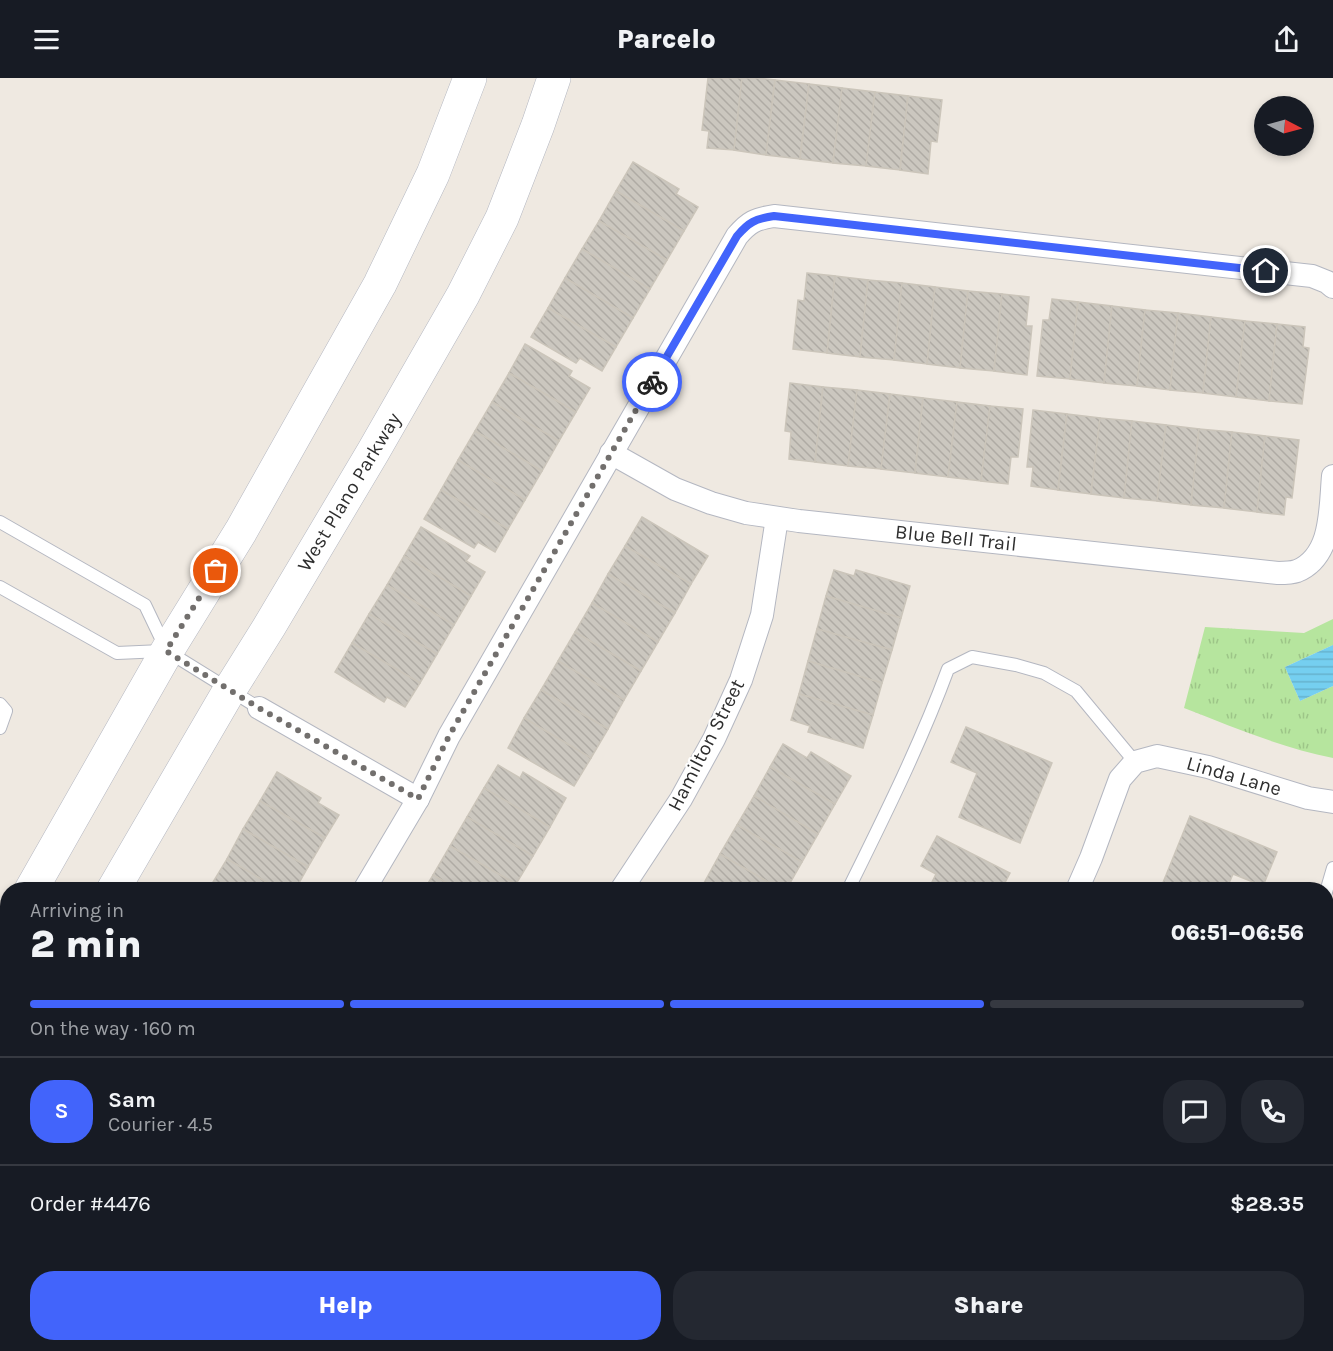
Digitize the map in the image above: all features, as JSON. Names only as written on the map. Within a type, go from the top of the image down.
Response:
[{"type":"main road","points":[[36,882],[166,651],[241,531],[381,284],[433,174],[470,78]]},
{"type":"main road","name":"West Plano Parkway","points":[[118,882],[229,691],[374,452],[463,295],[502,218],[554,78]]},
{"type":"street","points":[[369,882],[418,799],[449,736],[611,453],[737,236],[747,224],[759,218],[774,216],[1312,276],[1327,282],[1333,288]]},
{"type":"street","name":"Blue Bell Trail","points":[[611,453],[675,489],[746,513],[1278,573],[1295,572],[1311,562],[1323,548],[1333,476]]},
{"type":"street","name":"Hamilton Street","points":[[626,882],[681,799],[714,739],[741,680],[762,615],[777,518]]},
{"type":"street","points":[[259,708],[418,799]]},
{"type":"street","name":"Linda Lane","points":[[1135,762],[1157,756],[1208,767],[1308,798],[1333,802]]},
{"type":"street","points":[[1080,882],[1120,779],[1135,762]]},
{"type":"lane","points":[[0,522],[145,605],[166,651],[259,708]]},
{"type":"lane","points":[[0,587],[117,653],[166,651]]},
{"type":"lane","points":[[852,882],[933,710],[948,669],[972,657],[1044,673],[1076,691],[1135,762]]},
{"type":"lane","points":[[0,704],[6,711],[0,728]]},
{"type":"green space","points":[[1333,619],[1333,645],[1285,667],[1300,701],[1333,686],[1333,758],[1276,743],[1184,708],[1205,627],[1304,633]]},
{"type":"water","points":[[1333,645],[1333,686],[1300,701],[1285,667]]},
{"type":"building","points":[[708,78],[742,78],[734,150],[707,148],[709,131],[702,130]]},
{"type":"building","points":[[742,78],[775,80],[766,155],[734,150]]},
{"type":"building","points":[[775,80],[809,84],[800,159],[766,155]]},
{"type":"building","points":[[809,84],[842,88],[833,163],[800,159]]},
{"type":"building","points":[[842,88],[875,92],[866,166],[833,163]]},
{"type":"building","points":[[875,92],[908,96],[900,170],[866,166]]},
{"type":"building","points":[[908,96],[942,100],[937,142],[931,141],[928,174],[900,170]]},
{"type":"building","points":[[633,162],[679,189],[676,194],[698,207],[684,231],[616,191]]},
{"type":"building","points":[[616,191],[684,231],[667,260],[599,221]]},
{"type":"building","points":[[599,221],[667,260],[650,289],[582,249]]},
{"type":"building","points":[[582,249],[650,289],[633,318],[565,278]]},
{"type":"building","points":[[807,273],[835,276],[827,353],[793,349],[798,300],[804,301]]},
{"type":"building","points":[[835,276],[868,280],[860,357],[827,353]]},
{"type":"building","points":[[565,278],[633,318],[616,347],[548,308]]},
{"type":"building","points":[[868,280],[902,283],[894,360],[860,357]]},
{"type":"building","points":[[902,283],[935,287],[927,364],[894,360]]},
{"type":"building","points":[[935,287],[968,291],[960,368],[927,364]]},
{"type":"building","points":[[968,291],[1002,294],[994,371],[960,368]]},
{"type":"building","points":[[1002,294],[1029,297],[1026,326],[1032,326],[1027,375],[994,371]]},
{"type":"building","points":[[1052,299],[1078,302],[1070,379],[1037,376],[1043,320],[1049,320]]},
{"type":"building","points":[[1078,302],[1112,306],[1104,383],[1070,379]]},
{"type":"building","points":[[1112,306],[1145,310],[1137,386],[1104,383]]},
{"type":"building","points":[[548,308],[616,347],[602,371],[580,358],[576,363],[531,337]]},
{"type":"building","points":[[1145,310],[1178,313],[1170,390],[1137,386]]},
{"type":"building","points":[[1178,313],[1211,317],[1203,393],[1170,390]]},
{"type":"building","points":[[1211,317],[1245,321],[1236,397],[1203,393]]},
{"type":"building","points":[[1245,321],[1277,324],[1269,401],[1236,397]]},
{"type":"building","points":[[1277,324],[1305,327],[1303,347],[1309,348],[1302,404],[1269,401]]},
{"type":"building","points":[[525,344],[572,371],[569,376],[590,388],[576,412],[509,373]]},
{"type":"building","points":[[509,373],[576,412],[559,441],[492,402]]},
{"type":"building","points":[[790,383],[823,387],[815,462],[789,459],[791,432],[785,431]]},
{"type":"building","points":[[823,387],[857,390],[848,466],[815,462]]},
{"type":"building","points":[[857,390],[890,394],[881,469],[848,466]]},
{"type":"building","points":[[890,394],[923,398],[915,473],[881,469]]},
{"type":"building","points":[[923,398],[957,402],[948,477],[915,473]]},
{"type":"building","points":[[492,402],[559,441],[542,471],[475,431]]},
{"type":"building","points":[[957,402],[990,406],[981,481],[948,477]]},
{"type":"building","points":[[990,406],[1023,409],[1018,457],[1011,457],[1008,484],[981,481]]},
{"type":"building","points":[[1033,410],[1067,414],[1058,490],[1031,486],[1033,467],[1027,467]]},
{"type":"building","points":[[1067,414],[1100,418],[1091,494],[1058,490]]},
{"type":"building","points":[[1100,418],[1132,421],[1124,498],[1091,494]]},
{"type":"building","points":[[1132,421],[1166,425],[1157,501],[1124,498]]},
{"type":"building","points":[[1166,425],[1199,429],[1191,505],[1157,501]]},
{"type":"building","points":[[1199,429],[1232,432],[1224,508],[1191,505]]},
{"type":"building","points":[[475,431],[542,471],[525,500],[458,460]]},
{"type":"building","points":[[1232,432],[1265,436],[1257,512],[1224,508]]},
{"type":"building","points":[[1265,436],[1299,440],[1292,498],[1286,497],[1284,515],[1257,512]]},
{"type":"building","points":[[458,460],[525,500],[508,529],[441,490]]},
{"type":"building","points":[[441,490],[508,529],[495,552],[478,542],[474,548],[424,519]]},
{"type":"building","points":[[642,517],[708,556],[691,584],[625,546]]},
{"type":"building","points":[[421,527],[470,556],[466,561],[485,572],[471,596],[404,556]]},
{"type":"building","points":[[625,546],[691,584],[675,613],[608,574]]},
{"type":"building","points":[[404,556],[471,596],[454,625],[387,585]]},
{"type":"building","points":[[834,570],[854,576],[856,570],[910,586],[901,618],[826,596]]},
{"type":"building","points":[[608,574],[675,613],[658,642],[592,603]]},
{"type":"building","points":[[387,585],[454,625],[437,654],[369,614]]},
{"type":"building","points":[[826,596],[901,618],[892,650],[817,629]]},
{"type":"building","points":[[592,603],[658,642],[641,671],[575,632]]},
{"type":"building","points":[[369,614],[437,654],[420,683],[352,643]]},
{"type":"building","points":[[817,629],[892,650],[882,683],[808,661]]},
{"type":"building","points":[[575,632],[641,671],[624,700],[558,661]]},
{"type":"building","points":[[352,643],[420,683],[405,707],[387,697],[384,702],[335,672]]},
{"type":"building","points":[[558,661],[624,700],[608,729],[541,690]]},
{"type":"building","points":[[808,661],[882,683],[873,715],[799,694]]},
{"type":"building","points":[[541,690],[608,729],[591,758],[524,718]]},
{"type":"building","points":[[799,694],[873,715],[863,748],[808,732],[810,726],[791,720]]},
{"type":"building","points":[[524,718],[591,758],[574,786],[508,748]]},
{"type":"building","points":[[966,727],[1052,763],[1020,843],[959,817],[977,773],[951,762]]},
{"type":"building","points":[[783,744],[807,758],[811,752],[851,776],[835,804],[770,767]]},
{"type":"building","points":[[498,765],[520,778],[523,772],[566,798],[550,827],[484,788]]},
{"type":"building","points":[[770,767],[835,804],[818,834],[754,796]]},
{"type":"building","points":[[277,772],[321,798],[318,803],[339,815],[325,838],[260,801]]},
{"type":"building","points":[[484,788],[550,827],[533,856],[467,817]]},
{"type":"building","points":[[754,796],[818,834],[802,862],[737,825]]},
{"type":"building","points":[[260,801],[325,838],[308,867],[243,829]]},
{"type":"building","points":[[1190,816],[1277,852],[1265,882],[1253,882],[1233,874],[1230,882],[1163,882]]},
{"type":"building","points":[[467,817],[533,856],[517,882],[513,882],[450,846]]},
{"type":"building","points":[[737,825],[802,862],[791,882],[768,882],[720,854]]},
{"type":"building","points":[[243,829],[308,867],[300,882],[266,882],[227,859]]},
{"type":"building","points":[[937,836],[1010,873],[1005,882],[932,882],[936,874],[921,866]]},
{"type":"building","points":[[450,846],[513,882],[445,882],[433,875]]},
{"type":"building","points":[[720,854],[768,882],[705,882]]},
{"type":"building","points":[[227,859],[266,882],[213,882]]},
{"type":"building","points":[[433,875],[445,882],[429,882]]},
{"type":"way so far","points":[[216,571],[166,651],[229,691],[418,799],[449,736],[652,382]]},
{"type":"route","points":[[652,382],[737,236],[747,224],[759,218],[774,216],[1266,271]]}]
